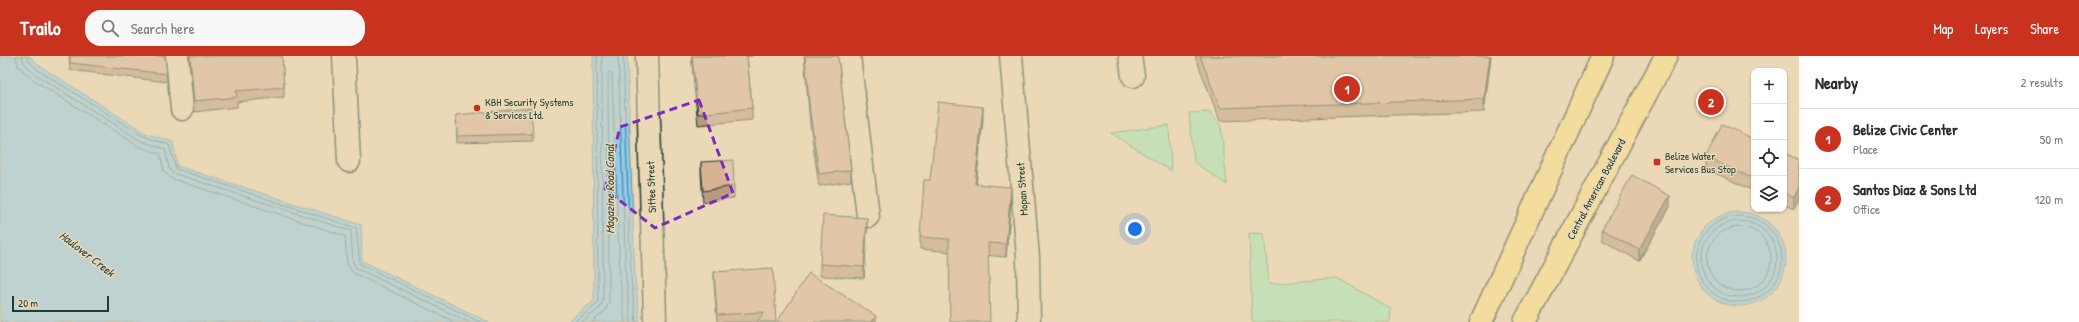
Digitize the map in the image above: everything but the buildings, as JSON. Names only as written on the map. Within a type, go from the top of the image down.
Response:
[{"type":"main road","points":[[1482,322],[1603,56]]},
{"type":"main road","name":"Central American Boulevard","points":[[1525,322],[1643,102],[1666,56]]},
{"type":"street","points":[[177,56],[182,108]]},
{"type":"street","points":[[344,56],[349,161]]},
{"type":"street","name":"Sittee Street","points":[[647,56],[655,318]]},
{"type":"street","points":[[849,56],[868,216]]},
{"type":"street","name":"Mopan Street","points":[[1011,56],[1026,242],[1029,322]]},
{"type":"highlighted area","points":[[699,100],[733,193],[655,228],[605,189],[620,127]]},
{"type":"green space","points":[[1209,112],[1221,126],[1227,185],[1194,162],[1189,113]]},
{"type":"green space","points":[[1169,125],[1171,171],[1111,133]]},
{"type":"green space","points":[[1249,233],[1264,234],[1269,284],[1337,278],[1391,309],[1390,322],[1252,322]]},
{"type":"water","name":"Haulover Creek","points":[[0,56],[29,56],[40,66],[145,133],[173,142],[177,166],[361,225],[362,261],[489,322],[0,322]]},
{"type":"water","name":"Magazine Road Canal","points":[[593,56],[627,56],[635,278],[640,322],[567,322],[594,301]]},
{"type":"water","points":[[1730,212],[1748,212],[1757,215],[1773,225],[1783,241],[1786,250],[1786,268],[1783,277],[1773,293],[1757,303],[1748,306],[1730,306],[1721,303],[1705,293],[1695,277],[1692,268],[1692,250],[1695,241],[1705,225],[1721,215]]},
{"type":"place","name":"Belize Civic Center","points":[[1347,89]]},
{"type":"place","name":"Santos Diaz & Sons Ltd","points":[[1711,102]]},
{"type":"place","name":"KBH Security Systems & Services Ltd.","points":[[477,108]]},
{"type":"place","name":"Belize Water Services Bus Stop","points":[[1657,162]]}]
